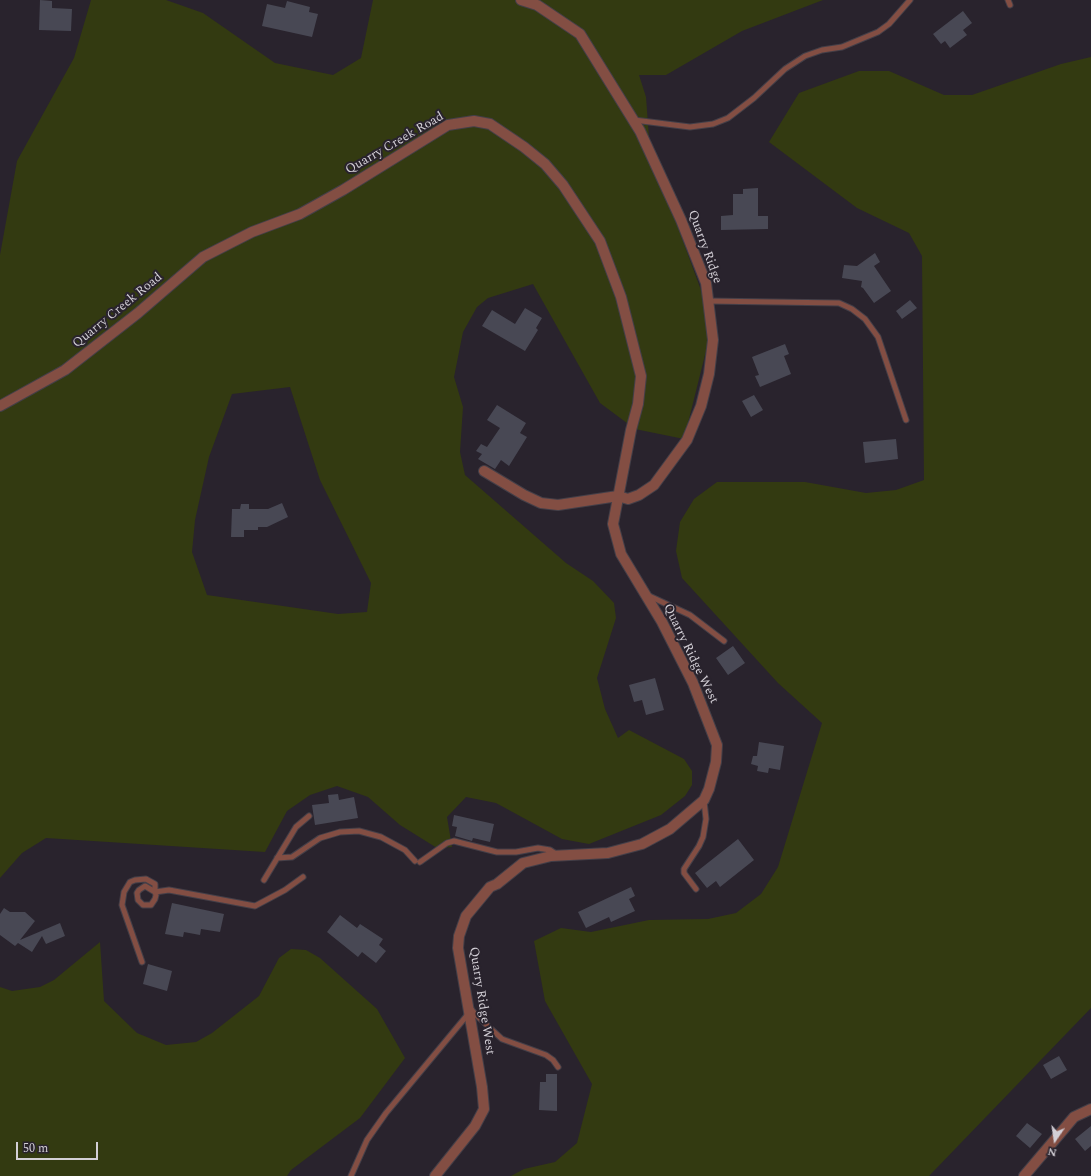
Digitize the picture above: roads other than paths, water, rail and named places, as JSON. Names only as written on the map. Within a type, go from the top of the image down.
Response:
[{"type":"street","name":"Quarry Ridge","points":[[484,471],[500,482],[541,503],[558,505],[618,496],[628,499],[639,495],[654,485],[687,440],[701,406],[709,374],[713,340],[706,283],[681,220],[640,131],[580,34],[537,5],[521,0]]},
{"type":"street","name":"Quarry Creek Road","points":[[0,406],[65,370],[138,314],[203,257],[252,232],[300,214],[343,190],[448,125],[474,121],[490,124],[546,164],[563,185],[600,241],[603,248],[621,297],[641,376],[638,404],[618,496]]},
{"type":"street","name":"Quarry Ridge West","points":[[435,1176],[476,1126],[484,1109],[469,1008],[458,948],[459,936],[466,916],[490,887],[497,884],[523,863],[559,856],[608,852],[642,844],[670,828],[704,800],[713,777],[716,746],[693,684],[662,622],[621,554],[614,524],[618,496]]},
{"type":"street","points":[[1024,1176],[1074,1117],[1091,1109]]},
{"type":"lane","points":[[633,119],[690,127],[713,124],[728,118],[754,98],[785,69],[804,56],[822,50],[842,47],[878,32],[890,24],[910,0]]},
{"type":"lane","points":[[708,301],[839,303],[852,309],[865,319],[878,337],[906,420]]},
{"type":"lane","points":[[645,595],[690,615],[724,641]]},
{"type":"lane","points":[[696,889],[684,873],[684,868],[699,846],[703,837],[706,819],[704,800]]},
{"type":"lane","points":[[264,880],[296,828],[309,816]]},
{"type":"lane","points":[[277,858],[292,857],[320,838],[340,832],[359,831],[381,837],[405,850],[418,862],[447,843],[454,841],[496,852],[516,852],[538,848],[550,850],[559,856]]},
{"type":"lane","points":[[142,962],[124,913],[122,900],[126,887],[135,880],[146,879],[154,883],[155,892],[169,890],[255,906],[285,890],[303,877]]},
{"type":"lane","points":[[351,1176],[367,1140],[386,1113],[469,1008],[502,1039],[546,1055],[553,1060],[558,1067]]}]
